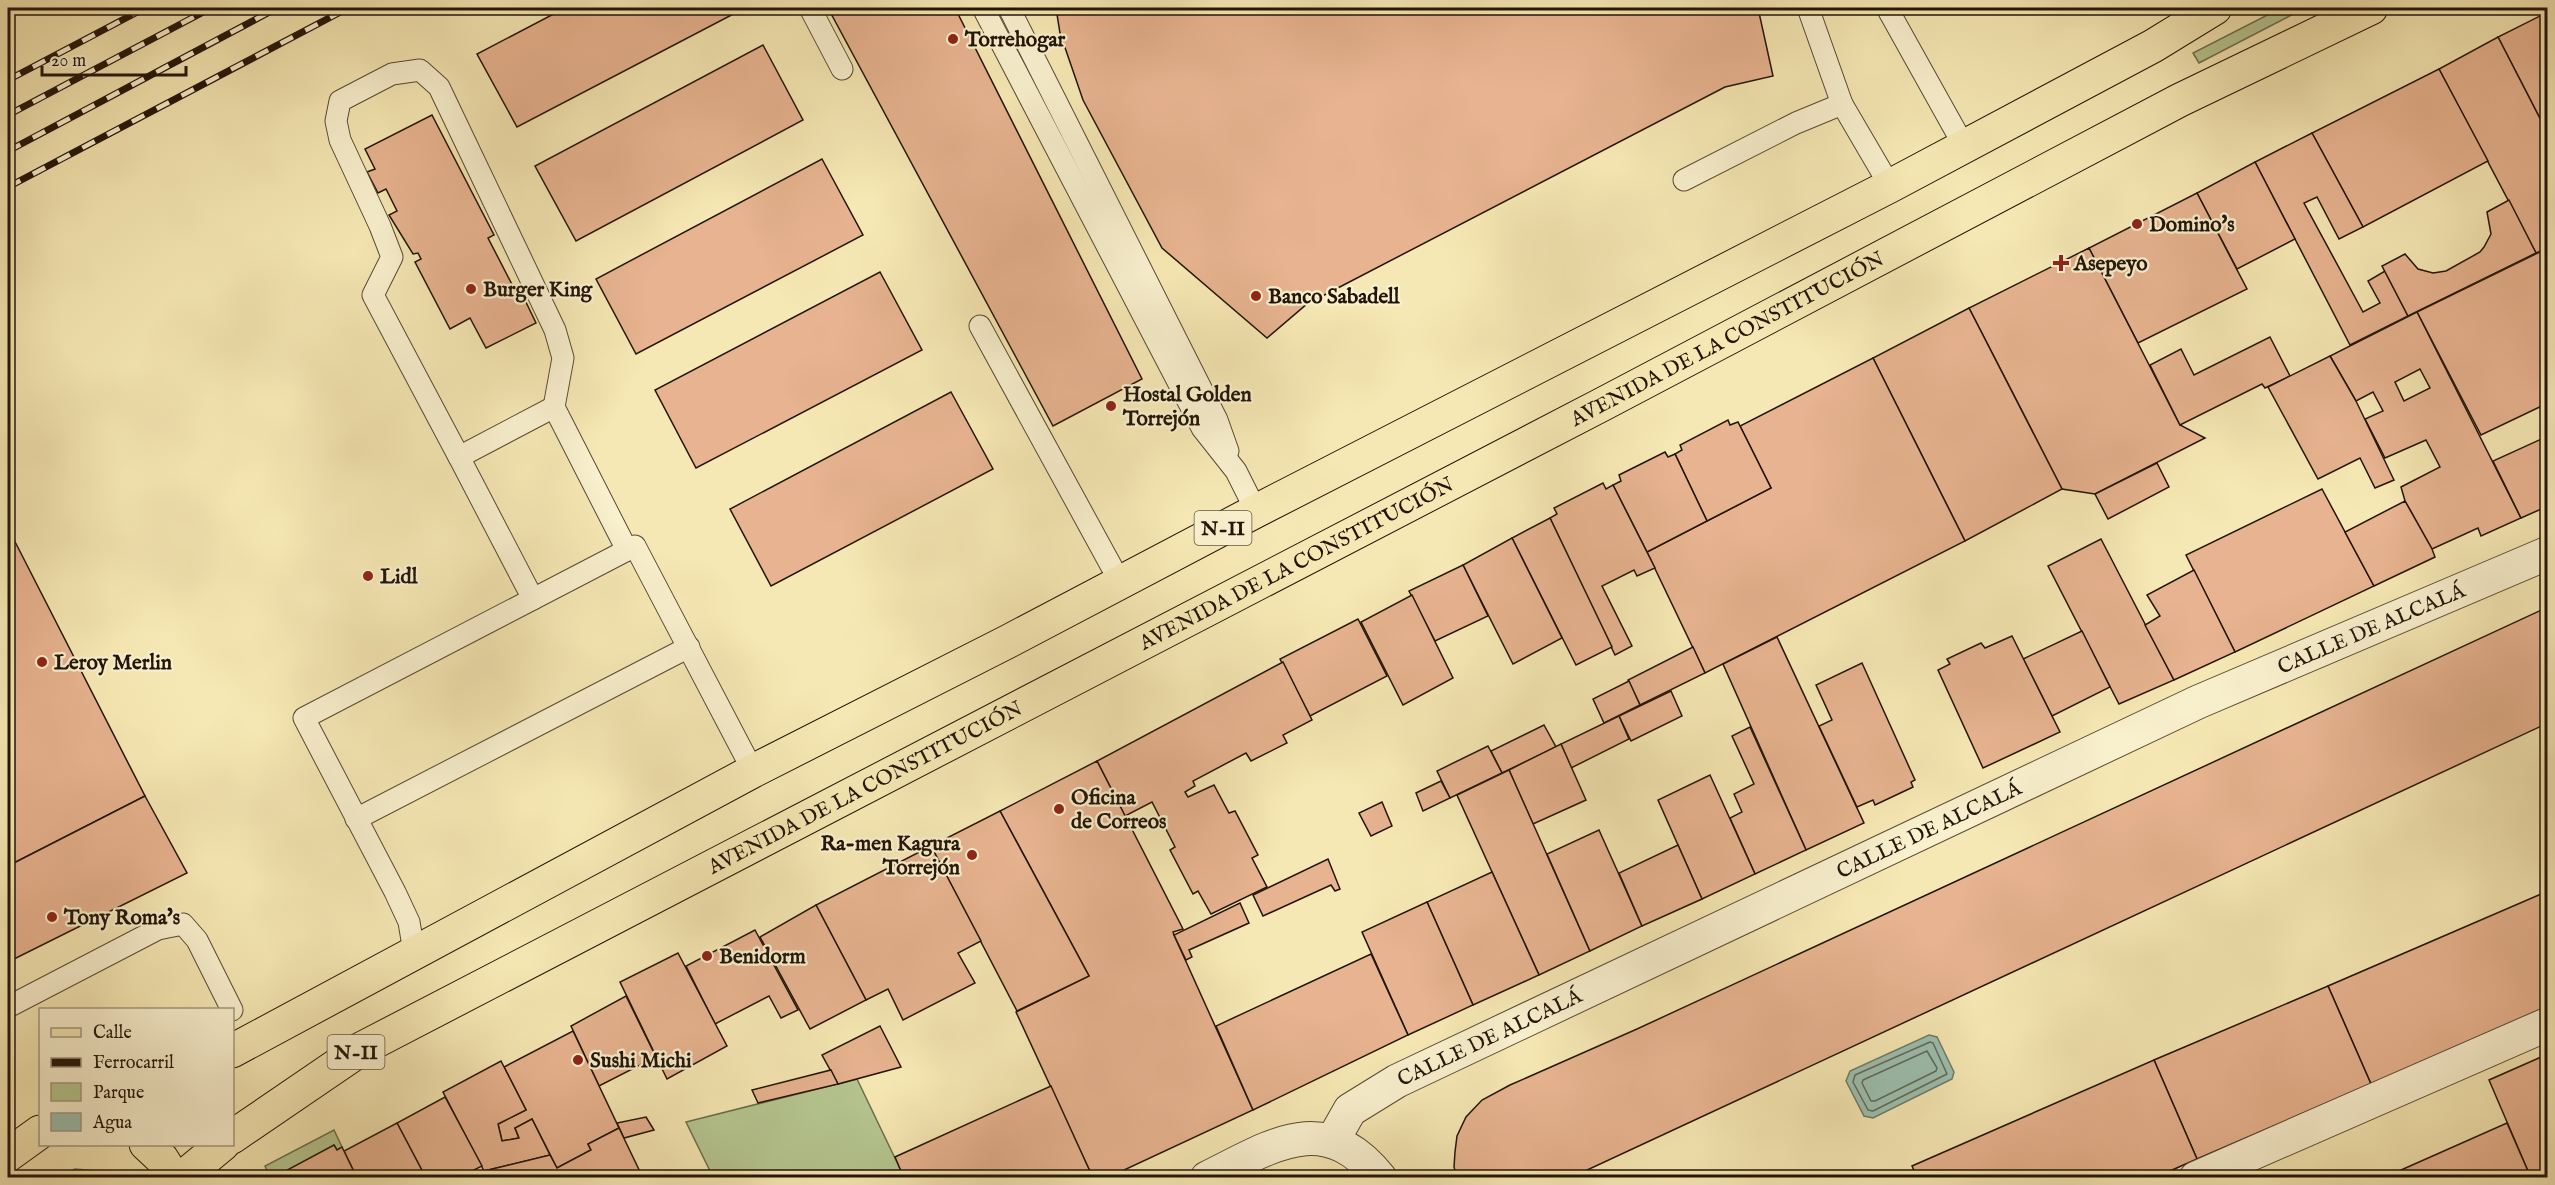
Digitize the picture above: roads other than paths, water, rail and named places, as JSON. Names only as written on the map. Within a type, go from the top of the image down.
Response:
[{"type":"main road","name":"N-II","points":[[240,1046],[753,771],[1890,186],[2153,45],[2215,8]]},
{"type":"main road","name":"AVENIDA DE LA CONSTITUCIÓN","points":[[234,1136],[361,1049],[1603,404],[2180,100],[2371,8]]},
{"type":"main road","points":[[8,1155],[39,1133]]},
{"type":"main road","points":[[148,1146],[162,1159],[174,1178]]},
{"type":"main road","points":[[182,1178],[221,1146]]},
{"type":"street","name":"CALLE DE ALCALÁ","points":[[1333,1140],[1350,1110],[1397,1081],[2198,702],[2547,553]]},
{"type":"street","points":[[2196,1178],[2547,1024]]},
{"type":"street","points":[[1207,1178],[1272,1146],[1304,1137],[1333,1140],[1365,1159],[1380,1178]]},
{"type":"lane","points":[[810,8],[842,69]]},
{"type":"lane","points":[[983,8],[1202,428],[1236,471]]},
{"type":"lane","points":[[1009,8],[1217,420],[1236,471],[1256,511]]},
{"type":"lane","points":[[1808,8],[1842,104],[1890,186]]},
{"type":"lane","points":[[1887,8],[1964,146]]},
{"type":"lane","points":[[533,599],[373,295],[392,257],[340,140],[336,121],[340,101],[392,74],[420,70],[439,87],[555,330],[563,358],[554,407],[627,550]]},
{"type":"lane","points":[[1684,180],[1796,123],[1842,104]]},
{"type":"lane","points":[[980,326],[1120,582]]},
{"type":"lane","points":[[459,457],[554,407]]},
{"type":"lane","points":[[414,952],[409,922],[395,892],[304,718],[635,546],[753,771]]},
{"type":"lane","points":[[356,819],[689,647]]},
{"type":"lane","points":[[8,1007],[158,929],[183,924],[197,940],[231,1008]]},
{"type":"lane","points":[[234,1019],[240,1046]]},
{"type":"water","points":[[1929,1035],[1937,1037],[1954,1072],[1952,1079],[1873,1118],[1864,1116],[1846,1081],[1850,1071]]},
{"type":"water","points":[[75,1169],[98,1171],[112,1177],[54,1177]]},
{"type":"railway","points":[[8,80],[145,8]]},
{"type":"railway","points":[[8,115],[211,8]]},
{"type":"railway","points":[[8,151],[277,8]]},
{"type":"railway","points":[[8,187],[348,8]]},
{"type":"place","name":"Torrehogar","points":[[953,39]]},
{"type":"place","name":"Domino's","points":[[2137,224]]},
{"type":"place","name":"Asepeyo","points":[[2061,263]]},
{"type":"place","name":"Burger King","points":[[471,289]]},
{"type":"place","name":"Banco Sabadell","points":[[1256,296]]},
{"type":"place","name":"Hostal Golden Torrejón","points":[[1111,406]]},
{"type":"place","name":"Lidl","points":[[368,576]]},
{"type":"place","name":"Leroy Merlin","points":[[42,662]]},
{"type":"place","name":"Oficina de Correos","points":[[1059,809]]},
{"type":"place","name":"Ra-men Kagura Torrejón","points":[[972,855]]},
{"type":"place","name":"Tony Roma's","points":[[52,917]]},
{"type":"place","name":"Benidorm","points":[[707,956]]},
{"type":"place","name":"Sushi Michi","points":[[578,1060]]}]
